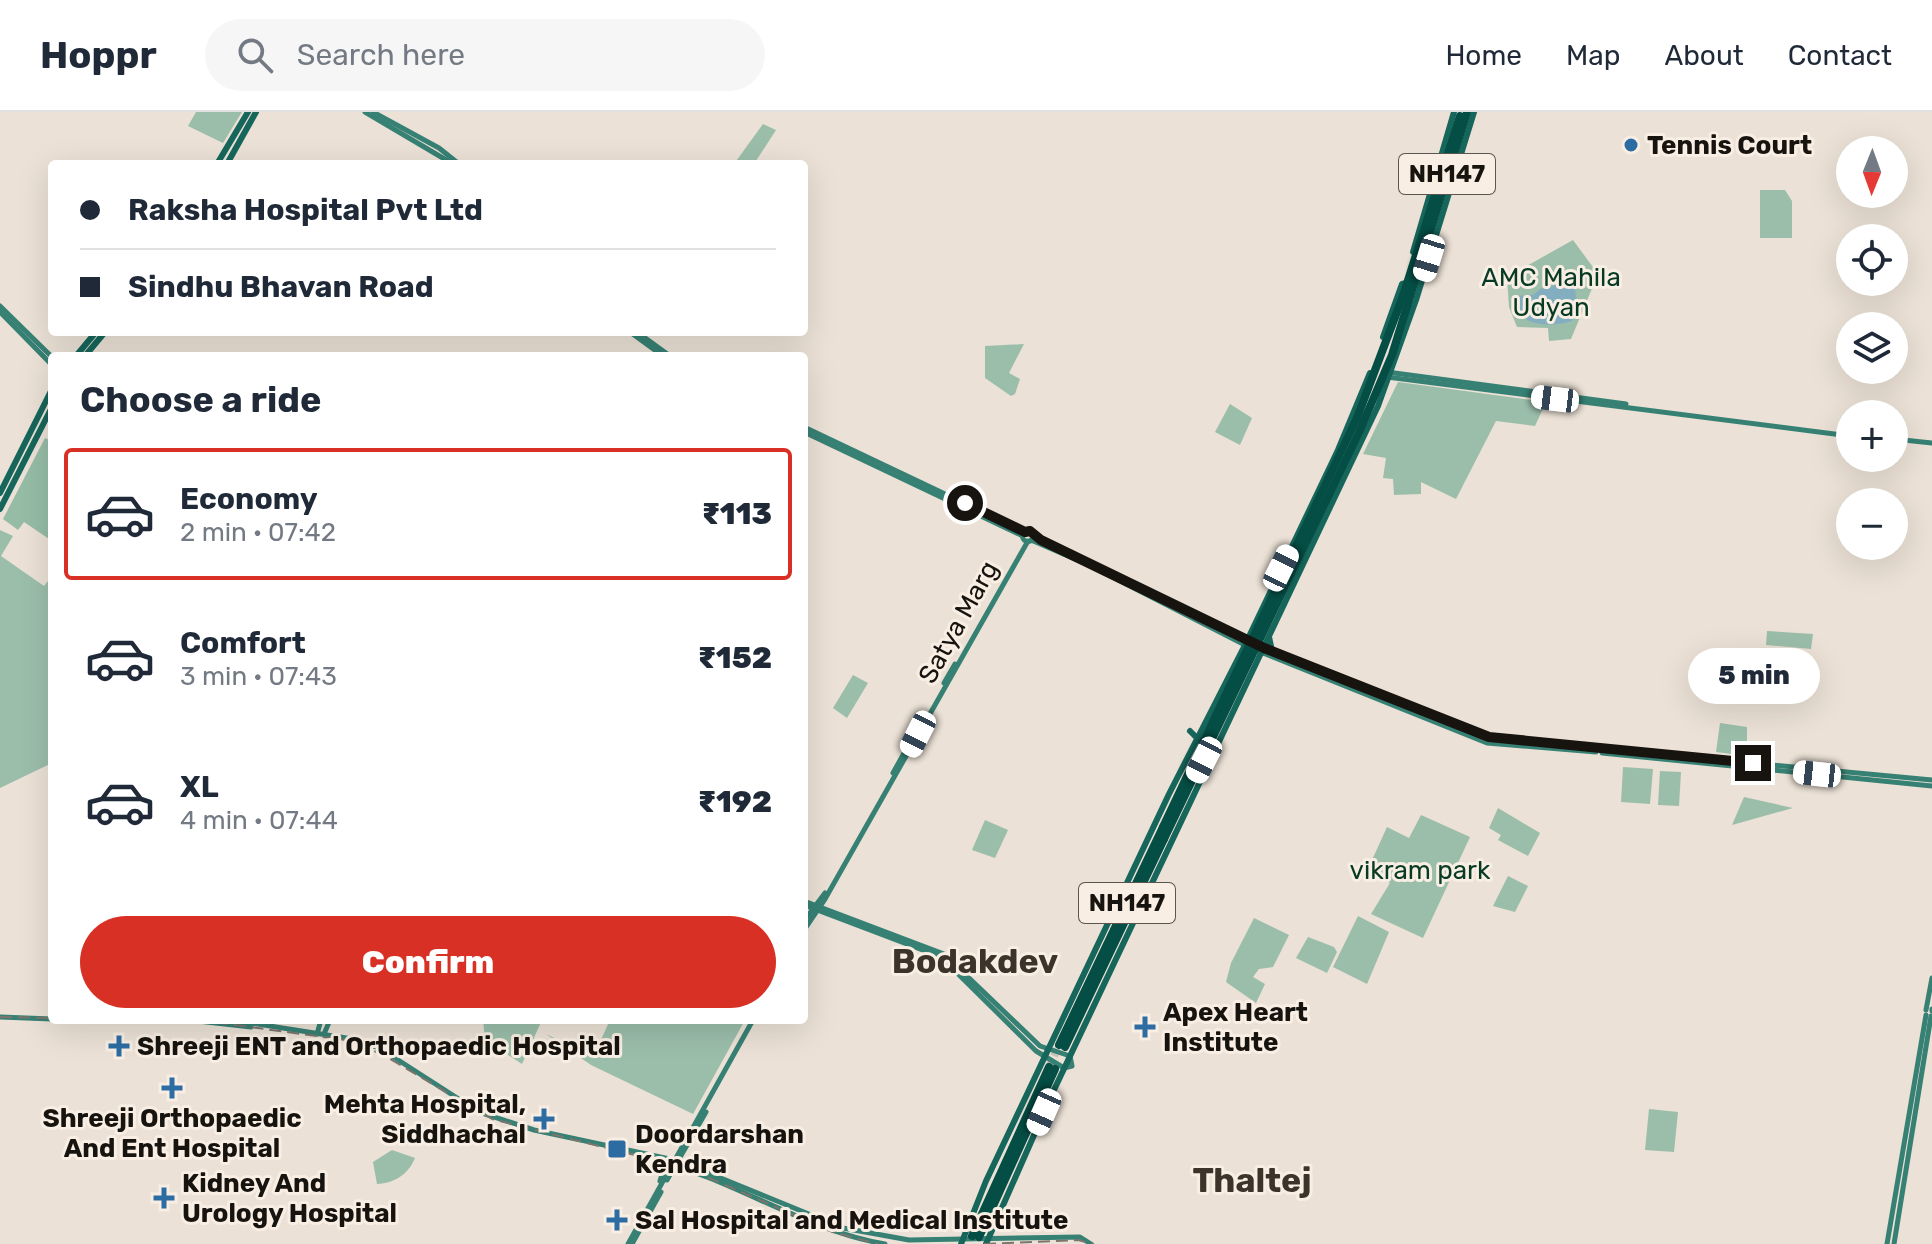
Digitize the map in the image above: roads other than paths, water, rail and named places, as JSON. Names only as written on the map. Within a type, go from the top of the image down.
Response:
[{"type":"highway","name":"NH147","points":[[1061,1049],[1388,375],[1425,236],[1464,112]]},
{"type":"highway","name":"NH147","points":[[1061,1049],[1357,418],[1387,333],[1413,285],[1412,264],[1425,236]]},
{"type":"highway","points":[[981,1239],[1053,1065]]},
{"type":"main road","points":[[219,160],[248,112]]},
{"type":"main road","points":[[229,160],[256,112]]},
{"type":"main road","points":[[365,112],[447,160]]},
{"type":"main road","points":[[373,112],[439,148],[454,160]]},
{"type":"main road","points":[[1412,264],[1454,112]]},
{"type":"main road","points":[[1413,285],[1474,112]]},
{"type":"main road","points":[[1422,177],[1433,181]]},
{"type":"main road","points":[[0,311],[48,359]]},
{"type":"main road","points":[[0,311],[48,359]]},
{"type":"main road","points":[[1187,808],[1168,842],[1158,827],[1338,450],[1387,333]]},
{"type":"main road","points":[[79,352],[93,336]]},
{"type":"main road","points":[[88,352],[102,336]]},
{"type":"main road","points":[[636,336],[658,352]]},
{"type":"main road","points":[[642,336],[664,352]]},
{"type":"main road","points":[[961,1243],[1187,808],[1258,660],[1266,651],[1269,637],[1299,579],[1388,375],[1836,433]]},
{"type":"main road","points":[[0,493],[48,397]]},
{"type":"main road","points":[[0,509],[48,415]]},
{"type":"main road","points":[[808,431],[1233,632],[1246,642]]},
{"type":"main road","points":[[1908,442],[1932,445]]},
{"type":"main road","points":[[1027,537],[1266,651],[1489,737],[1599,751],[1932,783]]},
{"type":"main road","name":"Satya Marg","points":[[808,923],[1027,537]]},
{"type":"main road","points":[[1233,632],[1251,631]]},
{"type":"main road","points":[[1234,666],[1252,673]]},
{"type":"main road","points":[[1190,731],[1199,740]]},
{"type":"main road","points":[[981,1239],[1053,1065],[1175,789]]},
{"type":"main road","points":[[808,905],[941,957],[1053,1065]]},
{"type":"main road","points":[[816,908],[944,954],[1040,1046],[1061,1049]]},
{"type":"main road","name":"Satya Marg","points":[[808,917],[816,908]]},
{"type":"main road","points":[[1894,1244],[1930,1012],[1932,978]]},
{"type":"main road","points":[[1887,1244],[1930,1012]]},
{"type":"main road","points":[[0,1015],[48,1017]]},
{"type":"main road","points":[[226,1024],[353,1038],[381,1049],[464,1104],[505,1122],[674,1163],[843,1228],[909,1240],[961,1243],[981,1239],[1080,1237],[1088,1244]]},
{"type":"main road","points":[[257,1024],[320,1034],[379,1052],[478,1115],[534,1133],[674,1163],[841,1233],[885,1244]]},
{"type":"main road","points":[[320,1034],[321,1024]]},
{"type":"main road","points":[[320,1034],[327,1024]]},
{"type":"main road","points":[[630,1244],[753,1024]]},
{"type":"main road","points":[[657,1161],[663,1171],[658,1189]]},
{"type":"main road","points":[[630,1244],[674,1163]]},
{"type":"water","points":[[1560,284],[1575,289],[1577,309],[1572,321],[1540,324],[1525,319],[1514,308],[1517,296],[1533,295],[1540,289]]},
{"type":"tunnel","points":[[1049,1067],[1059,1045]]},
{"type":"railway","points":[[0,1017],[48,1018]]},
{"type":"railway","points":[[228,1024],[353,1041],[385,1056],[492,1119],[686,1168],[833,1232],[878,1244]]},
{"type":"railway","points":[[984,1244],[1078,1240],[1094,1244]]},
{"type":"place","name":"Tennis Court","points":[[1631,145]]},
{"type":"place","name":"Apex Heart Institute","points":[[1145,1027]]},
{"type":"place","name":"Shreeji ENT and Orthopaedic Hospital","points":[[119,1046]]},
{"type":"place","name":"Shreeji Orthopaedic And Ent Hospital","points":[[172,1088]]},
{"type":"place","name":"Mehta Hospital, Siddhachal","points":[[544,1119]]},
{"type":"place","name":"Doordarshan Kendra","points":[[617,1149]]},
{"type":"place","name":"Kidney And Urology Hospital","points":[[164,1198]]},
{"type":"place","name":"Sal Hospital and Medical Institute","points":[[617,1220]]},
{"type":"district","name":"Bodakdev","points":[[975,961]]},
{"type":"district","name":"Thaltej","points":[[1252,1180]]},
{"type":"park label","name":"AMC Mahila Udyan","points":[[1551,292]]},
{"type":"park label","name":"vikram park","points":[[1420,870]]}]
